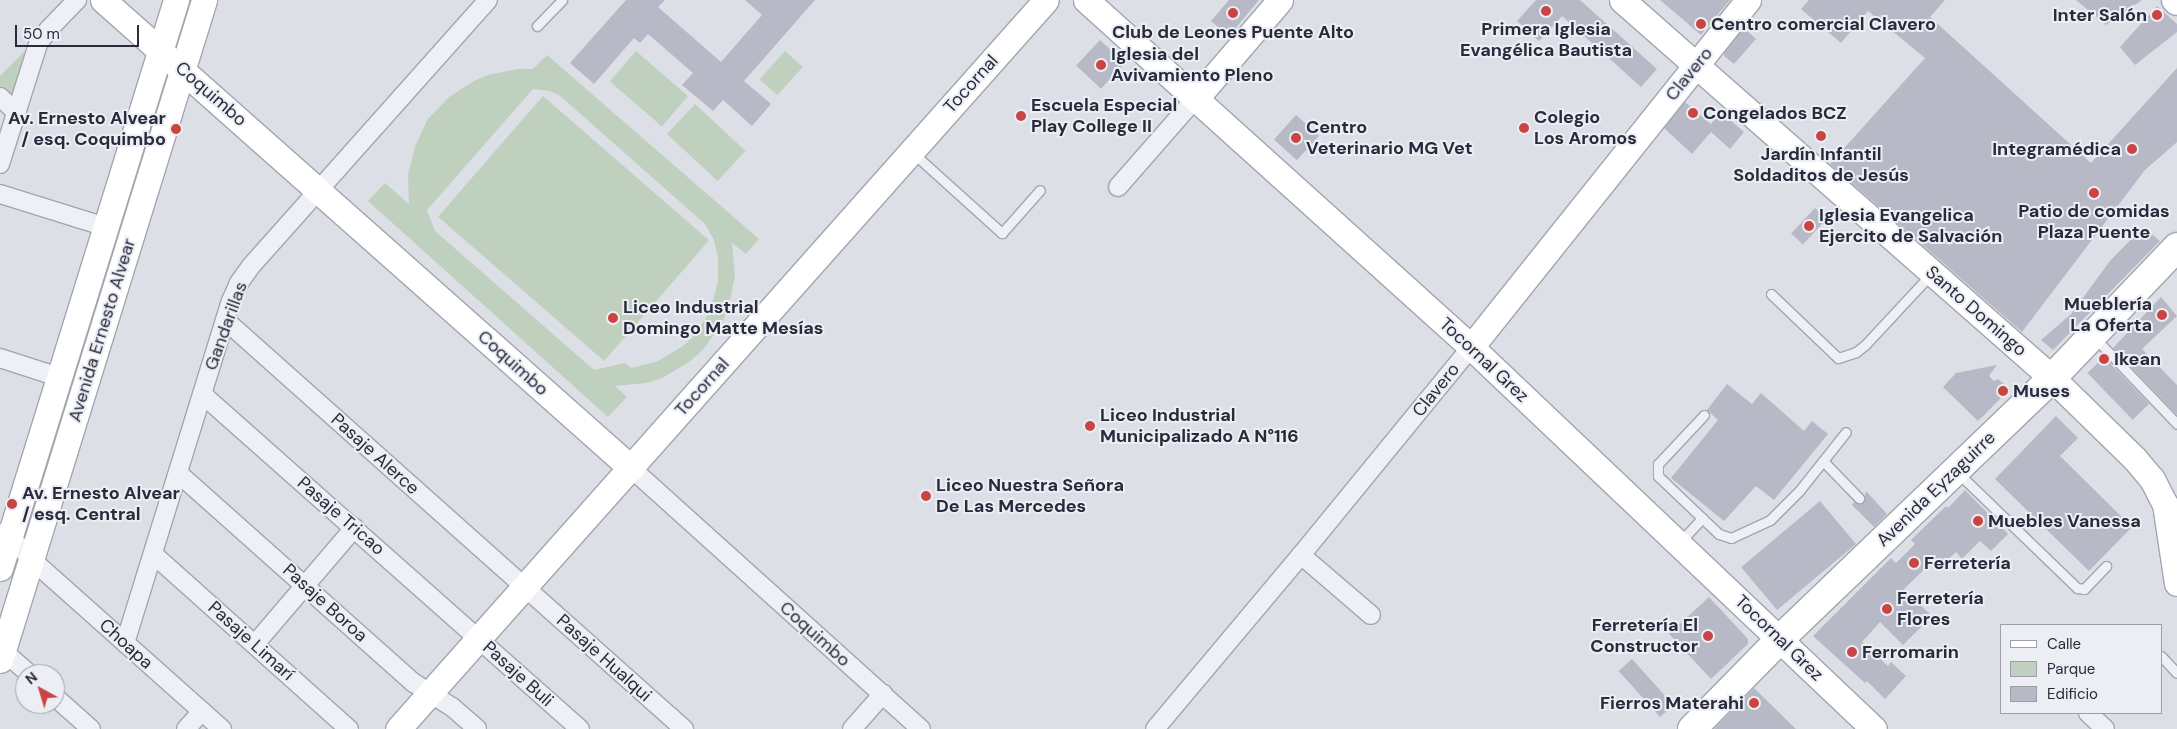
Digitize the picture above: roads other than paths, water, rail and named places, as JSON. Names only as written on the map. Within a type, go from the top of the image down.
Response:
[{"type":"main road","name":"Avenida Eyzaguirre","points":[[1692,729],[1887,528],[1955,471],[2052,378],[2177,247]]},
{"type":"street","points":[[0,164],[38,44],[48,30],[77,0]]},
{"type":"street","name":"Coquimbo","points":[[103,0],[320,190],[921,729]]},
{"type":"street","name":"Avenida Ernesto Alvear","points":[[0,568],[5,535],[59,377],[176,0]]},
{"type":"street","name":"Avenida Ernesto Alvear","points":[[2,656],[204,0]]},
{"type":"street","name":"Gandarillas","points":[[125,643],[234,292],[244,275],[488,0]]},
{"type":"street","name":"Tocornal","points":[[398,729],[1046,0]]},
{"type":"street","name":"Tocornal Grez","points":[[1086,0],[1471,347],[1874,729]]},
{"type":"street","points":[[1118,187],[1280,0]]},
{"type":"street","name":"Santo Domingo","points":[[1622,0],[2052,378],[2135,458],[2152,479],[2165,504],[2177,583]]},
{"type":"street","name":"Clavero","points":[[1155,729],[1301,555],[1471,347],[1748,0]]},
{"type":"street","points":[[0,97],[16,112]]},
{"type":"street","points":[[0,194],[106,227]]},
{"type":"street","name":"Pasaje Alerce","points":[[225,320],[524,587]]},
{"type":"street","points":[[0,358],[59,377]]},
{"type":"street","name":"Pasaje Tricao","points":[[202,394],[479,638]]},
{"type":"street","name":"Pasaje Boroa","points":[[178,473],[414,683],[452,707],[477,729]]},
{"type":"street","points":[[255,644],[354,528]]},
{"type":"street","name":"Choapa","points":[[5,535],[222,729]]},
{"type":"street","name":"Pasaje Limarí","points":[[152,554],[349,729]]},
{"type":"street","points":[[1301,555],[1371,615]]},
{"type":"street","name":"Pasaje Hualqui","points":[[524,587],[684,729]]},
{"type":"street","name":"Pasaje Buli","points":[[479,638],[580,729]]},
{"type":"street","points":[[2,656],[15,665]]},
{"type":"street","points":[[852,729],[883,694]]},
{"type":"street","points":[[65,706],[91,729]]},
{"type":"street","points":[[186,729],[202,711]]},
{"type":"street","points":[[2089,714],[2104,729]]},
{"type":"lane","points":[[537,26],[562,0]]},
{"type":"lane","points":[[911,152],[1002,233],[1040,190]]},
{"type":"lane","points":[[1771,294],[1838,358],[1856,352],[1865,345],[1932,273]]},
{"type":"lane","points":[[2092,335],[2177,424]]},
{"type":"lane","points":[[1704,415],[1658,464],[1658,476],[1719,534],[1731,538],[1770,520],[1800,491],[1846,432]]},
{"type":"lane","points":[[1823,461],[1859,498]]},
{"type":"lane","points":[[1955,471],[2077,588],[2084,589],[2106,566]]},
{"type":"lane","points":[[1678,543],[1702,518]]},
{"type":"lane","points":[[2162,657],[2177,673]]},
{"type":"place","name":"Primera Iglesia Evangélica Bautista","points":[[1546,11]]},
{"type":"place","name":"Club de Leones Puente Alto","points":[[1233,13]]},
{"type":"place","name":"Inter Salón","points":[[2157,15]]},
{"type":"place","name":"Centro comercial Clavero","points":[[1701,24]]},
{"type":"place","name":"Iglesia del Avivamiento Pleno","points":[[1101,65]]},
{"type":"place","name":"Congelados BCZ","points":[[1693,113]]},
{"type":"place","name":"Escuela Especial Play College II","points":[[1021,116]]},
{"type":"place","name":"Colegio Los Aromos","points":[[1524,128]]},
{"type":"place","name":"Av. Ernesto Alvear / esq. Coquimbo","points":[[176,129]]},
{"type":"place","name":"Jardín Infantil Soldaditos de Jesús","points":[[1821,136]]},
{"type":"place","name":"Centro Veterinario MG Vet","points":[[1296,138]]},
{"type":"place","name":"Integramédica","points":[[2132,149]]},
{"type":"place","name":"Patio de comidas Plaza Puente","points":[[2094,193]]},
{"type":"place","name":"Iglesia Evangelica Ejercito de Salvación","points":[[1809,226]]},
{"type":"place","name":"Mueblería La Oferta","points":[[2162,315]]},
{"type":"place","name":"Liceo Industrial Domingo Matte Mesías","points":[[613,318]]},
{"type":"place","name":"Ikean","points":[[2104,359]]},
{"type":"place","name":"Muses","points":[[2003,391]]},
{"type":"place","name":"Liceo Industrial Municipalizado A N°116","points":[[1090,426]]},
{"type":"place","name":"Liceo Nuestra Señora De Las Mercedes","points":[[926,496]]},
{"type":"place","name":"Av. Ernesto Alvear / esq. Central","points":[[12,504]]},
{"type":"place","name":"Muebles Vanessa","points":[[1978,521]]},
{"type":"place","name":"Ferretería","points":[[1914,563]]},
{"type":"place","name":"Ferretería Flores","points":[[1887,609]]},
{"type":"place","name":"Ferretería El Constructor","points":[[1708,636]]},
{"type":"place","name":"Ferromarin","points":[[1852,652]]},
{"type":"place","name":"Fierros Materahi","points":[[1754,703]]}]
